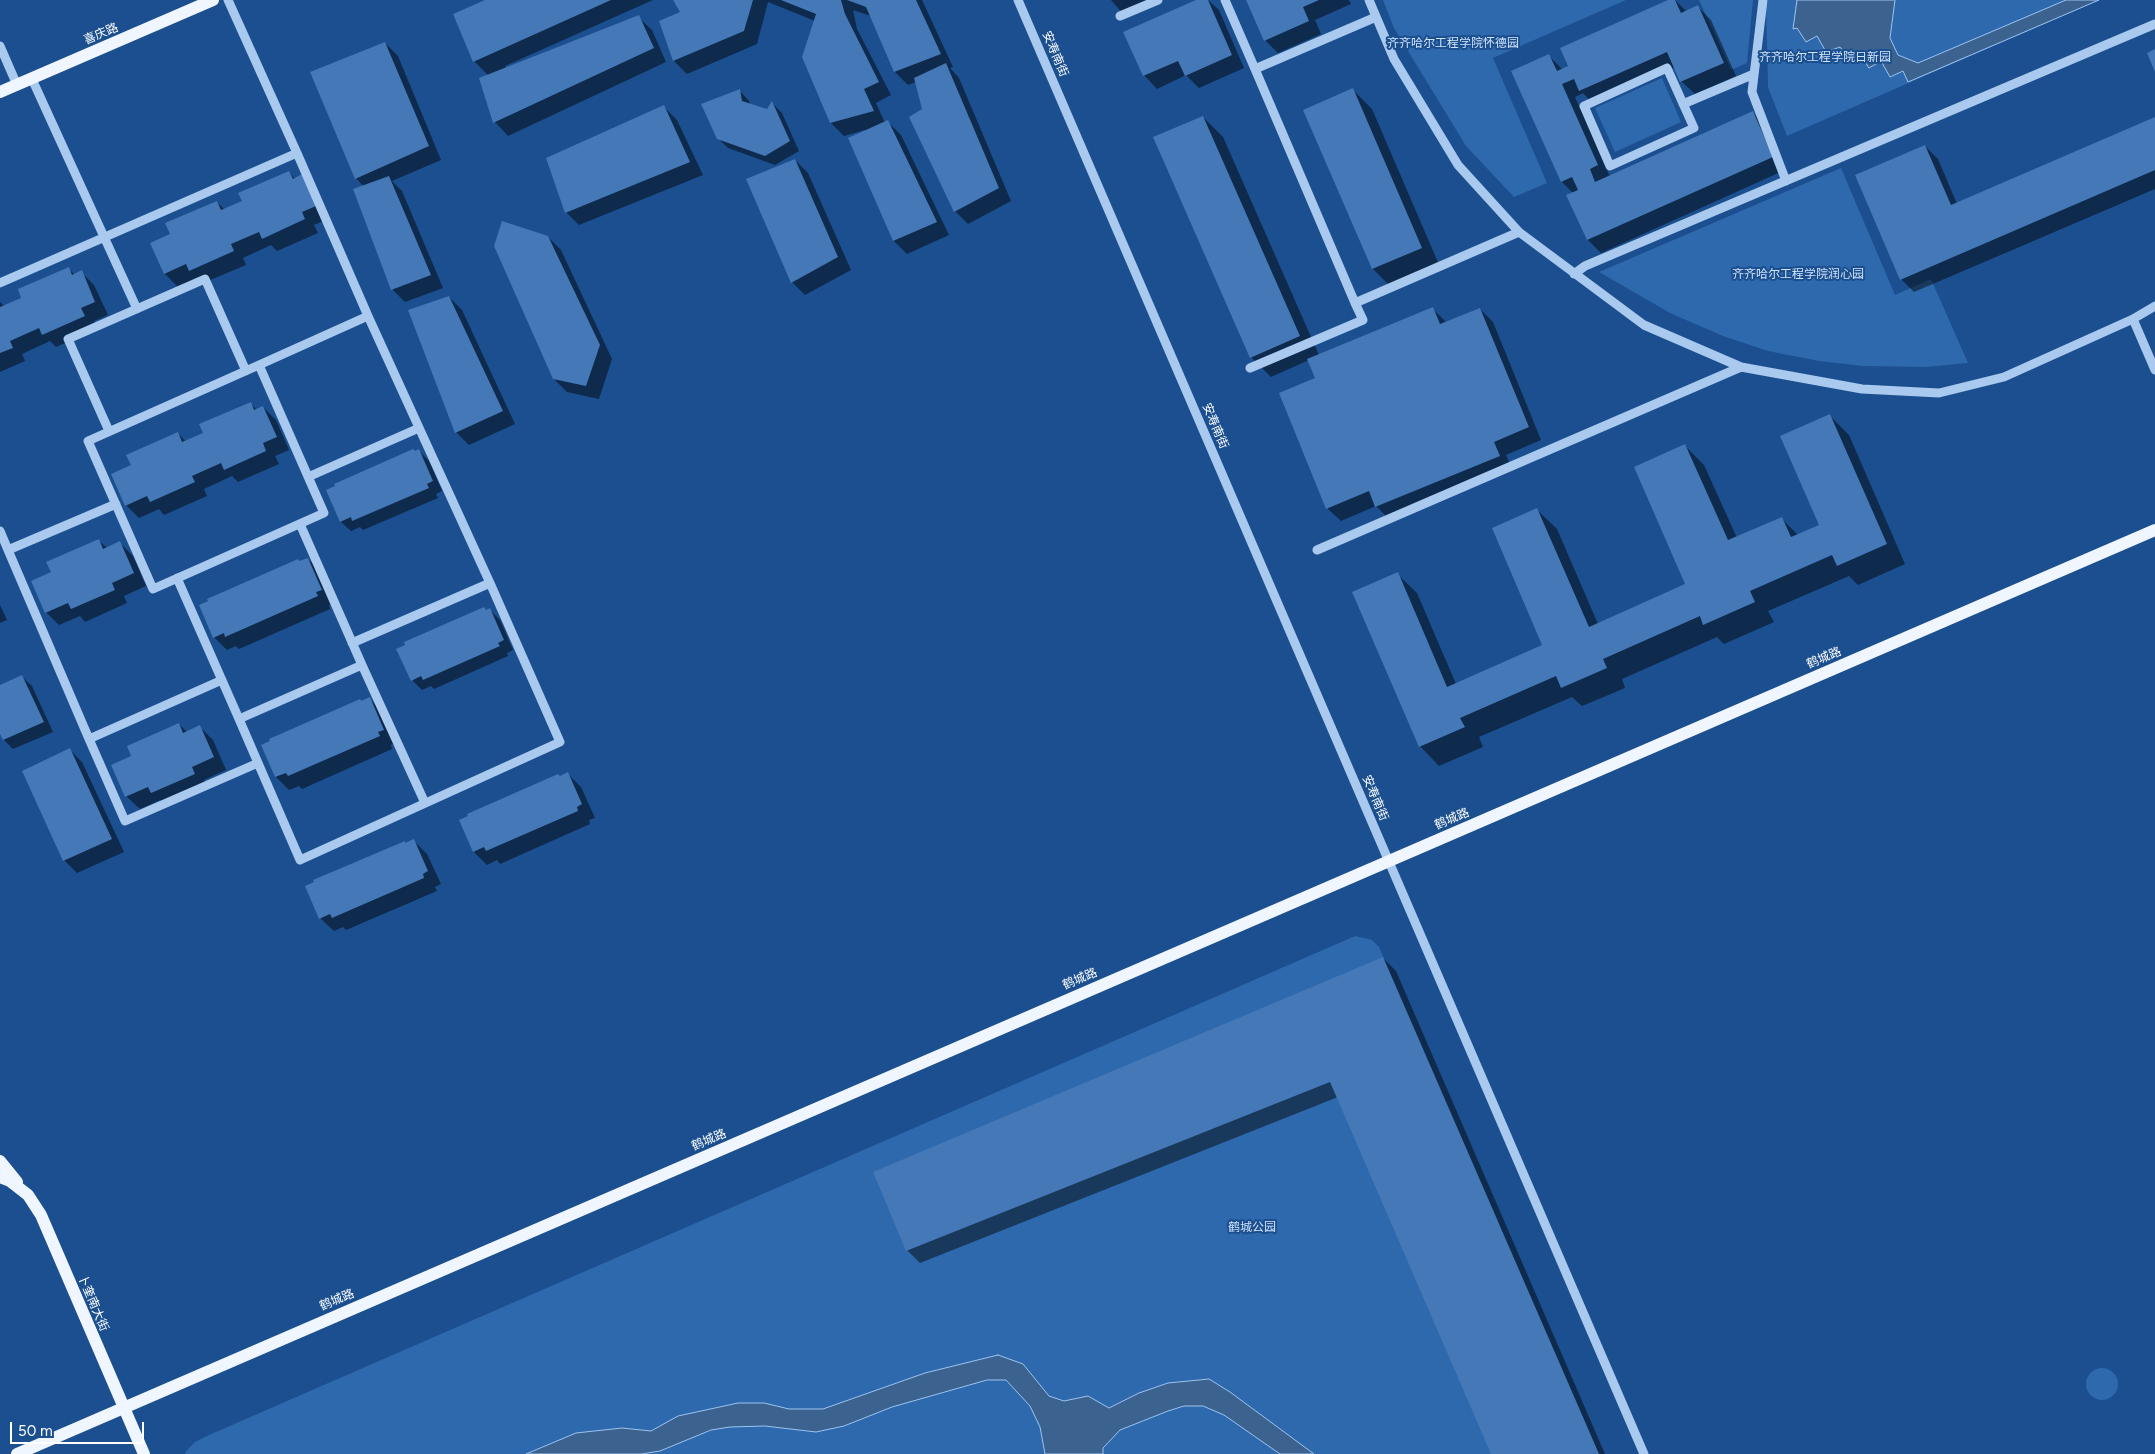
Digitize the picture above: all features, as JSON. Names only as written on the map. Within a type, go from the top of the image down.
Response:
[{"type":"main road","name":"喜庆路","points":[[0,92],[213,0]]},
{"type":"main road","name":"鹤城路","points":[[17,1454],[2155,530]]},
{"type":"main road","points":[[0,1162],[28,1195]]},
{"type":"main road","name":"卜奎南大街","points":[[0,1177],[10,1181],[28,1195],[41,1215],[144,1454]]},
{"type":"street","points":[[177,578],[300,860],[560,742],[228,0]]},
{"type":"street","name":"安寿南街","points":[[1018,0],[1644,1454]]},
{"type":"street","points":[[1120,16],[1158,0]]},
{"type":"street","points":[[1225,0],[1362,320],[1250,368]]},
{"type":"street","points":[[1369,0],[1394,59],[1458,165],[1519,232],[1644,325],[1741,367],[1862,389],[1939,394],[2004,377],[2155,306]]},
{"type":"street","points":[[1762,0],[1752,92],[1786,181]]},
{"type":"street","points":[[1255,70],[1376,17]]},
{"type":"street","points":[[1574,274],[1586,266],[2155,24]]},
{"type":"street","points":[[0,46],[17,85]]},
{"type":"street","points":[[1667,68],[1683,104],[1694,128],[1610,166],[1584,106],[1667,68]]},
{"type":"street","points":[[1683,104],[1754,74]]},
{"type":"street","points":[[32,79],[137,309]]},
{"type":"street","points":[[0,283],[297,153]]},
{"type":"street","points":[[1355,303],[1519,232]]},
{"type":"street","points":[[109,432],[68,339],[205,279],[246,371]]},
{"type":"street","points":[[259,365],[324,513],[153,589],[88,441],[368,316]]},
{"type":"street","points":[[2133,318],[2155,370]]},
{"type":"street","points":[[1317,550],[1741,367]]},
{"type":"street","points":[[308,477],[419,428]]},
{"type":"street","points":[[8,550],[116,504]]},
{"type":"street","points":[[300,524],[425,803]]},
{"type":"street","points":[[0,531],[125,821],[258,763]]},
{"type":"street","points":[[352,643],[490,584]]},
{"type":"street","points":[[238,719],[362,665]]},
{"type":"street","points":[[89,738],[222,680]]},
{"type":"green space","name":"齐齐哈尔工程学院怀德园","points":[[1383,0],[1626,0],[1493,58],[1547,183],[1514,197],[1466,146],[1394,28]]},
{"type":"green space","points":[[1699,0],[1753,0],[1747,63],[1731,70]]},
{"type":"green space","name":"齐齐哈尔工程学院日新园","points":[[1768,0],[2099,0],[1787,136],[1768,87],[1766,6]]},
{"type":"green space","points":[[1662,78],[1681,122],[1615,152],[1595,108]]},
{"type":"green space","name":"齐齐哈尔工程学院润心园","points":[[1841,168],[1895,295],[1931,279],[1968,363],[1926,367],[1863,366],[1819,361],[1768,351],[1723,336],[1670,313],[1599,272]]},
{"type":"green space","name":"鹤城公园","points":[[1355,936],[1372,940],[1379,947],[1599,1454],[185,1454],[195,1442],[209,1435]]},
{"type":"green space","points":[[2102,1368],[2108,1369],[2113,1373],[2117,1378],[2117,1390],[2113,1395],[2108,1399],[2102,1400],[2096,1399],[2091,1395],[2087,1390],[2086,1384],[2087,1378],[2091,1373],[2096,1369]]},
{"type":"shaded area","points":[[1797,0],[1895,0],[1890,38],[1898,55],[1918,63],[2066,0],[2099,0],[1908,82],[1903,71],[1890,77],[1881,61],[1869,68],[1860,54],[1848,58],[1840,47],[1826,52],[1817,36],[1806,42],[1797,28],[1793,29]]},
{"type":"shaded area","points":[[998,1355],[1023,1364],[1049,1396],[1064,1401],[1088,1396],[1109,1408],[1139,1393],[1168,1383],[1209,1379],[1230,1392],[1314,1454],[1280,1454],[1224,1415],[1203,1406],[1184,1406],[1120,1430],[1103,1448],[1103,1454],[1045,1454],[1040,1427],[1030,1406],[1006,1380],[987,1380],[892,1407],[844,1426],[816,1432],[765,1426],[730,1427],[711,1430],[660,1451],[641,1454],[526,1454],[576,1433],[622,1428],[651,1431],[678,1416],[738,1403],[764,1403],[789,1409],[823,1409],[925,1373]]},
{"type":"building","points":[[485,0],[611,0],[473,62],[453,14]]},
{"type":"building","points":[[673,0],[753,0],[744,31],[673,61],[659,21],[680,12]]},
{"type":"building","points":[[781,0],[841,0],[845,14],[879,82],[864,89],[874,111],[830,123],[802,57],[816,14]]},
{"type":"building","points":[[847,0],[916,0],[941,54],[894,72],[866,7]]},
{"type":"building","points":[[1196,0],[1208,0],[1232,55],[1185,76],[1178,61],[1143,76],[1123,32]]},
{"type":"building","points":[[1246,0],[1319,0],[1303,7],[1309,21],[1264,41]]},
{"type":"building","points":[[1668,0],[1675,0],[1681,13],[1698,5],[1724,63],[1680,82],[1667,52],[1579,91],[1574,79],[1562,84],[1598,165],[1590,169],[1595,182],[1753,111],[1773,157],[1587,240],[1566,195],[1578,190],[1572,177],[1561,182],[1511,71],[1549,54],[1557,71],[1568,66],[1560,48]]},
{"type":"building","points":[[639,15],[654,48],[493,123],[479,78]]},
{"type":"building","points":[[385,42],[429,146],[355,179],[310,72]]},
{"type":"building","points":[[2155,49],[2155,72],[2147,53]]},
{"type":"building","points":[[946,63],[999,188],[954,212],[909,117],[922,109],[914,78]]},
{"type":"building","points":[[1353,88],[1422,248],[1372,269],[1303,110]]},
{"type":"building","points":[[740,89],[742,101],[767,109],[772,101],[790,141],[765,156],[717,139],[701,104]]},
{"type":"building","points":[[664,105],[690,162],[565,213],[546,158]]},
{"type":"building","points":[[1203,116],[1300,336],[1250,358],[1153,137]]},
{"type":"building","points":[[2155,117],[2155,170],[1900,280],[1855,175],[1925,145],[1951,205]]},
{"type":"building","points":[[888,120],[937,222],[893,241],[848,138]]},
{"type":"building","points":[[795,159],[838,257],[791,283],[746,179]]},
{"type":"building","points":[[289,171],[293,179],[302,174],[316,206],[302,212],[305,219],[262,239],[259,232],[231,244],[234,251],[189,271],[186,264],[164,274],[150,243],[170,234],[165,223],[217,201],[221,210],[242,201],[238,193]]},
{"type":"building","points":[[389,176],[431,275],[391,290],[353,189]]},
{"type":"building","points":[[502,221],[548,236],[600,345],[586,386],[553,379],[494,246]]},
{"type":"building","points":[[69,267],[72,275],[82,270],[95,302],[81,308],[85,316],[42,335],[39,328],[10,341],[13,348],[0,353],[0,307],[21,298],[18,289]]},
{"type":"building","points":[[449,296],[503,411],[455,433],[408,310]]},
{"type":"building","points":[[1433,307],[1440,324],[1480,308],[1529,427],[1494,442],[1500,456],[1375,507],[1369,491],[1326,509],[1279,393],[1315,378],[1307,359]]},
{"type":"building","points":[[251,402],[254,410],[263,406],[277,437],[263,443],[266,451],[224,470],[221,463],[192,476],[195,482],[150,502],[147,496],[125,506],[111,474],[131,465],[126,455],[178,432],[182,442],[203,433],[199,424]]},
{"type":"building","points":[[1830,414],[1887,544],[1837,566],[1832,555],[1750,591],[1755,602],[1703,625],[1700,616],[1603,659],[1607,668],[1561,688],[1556,676],[1460,718],[1465,727],[1419,747],[1352,592],[1398,572],[1447,687],[1542,645],[1492,528],[1537,508],[1589,627],[1685,584],[1634,467],[1685,444],[1728,540],[1782,517],[1791,537],[1819,525],[1780,436]]},
{"type":"building","points":[[413,449],[415,451],[419,449],[433,481],[427,484],[429,488],[352,521],[351,517],[340,522],[326,490],[335,486],[334,484]]},
{"type":"building","points":[[99,539],[103,549],[120,541],[134,573],[112,583],[115,590],[71,609],[68,603],[45,613],[31,581],[51,572],[46,562]]},
{"type":"building","points":[[308,558],[322,590],[316,592],[318,596],[225,637],[224,633],[213,638],[199,605],[208,601],[207,599],[298,559],[299,561]]},
{"type":"building","points":[[484,607],[486,610],[490,608],[504,640],[498,643],[500,646],[423,680],[421,676],[411,681],[396,649],[405,645],[404,642]]},
{"type":"building","points":[[22,675],[44,722],[3,740],[0,734],[0,685]]},
{"type":"building","points":[[370,697],[384,730],[378,732],[380,736],[288,776],[286,773],[275,777],[261,745],[270,741],[269,739],[360,699],[361,701]]},
{"type":"building","points":[[179,723],[183,733],[200,725],[214,757],[192,767],[195,774],[151,793],[148,787],[125,797],[111,765],[131,756],[127,746]]},
{"type":"building","points":[[70,748],[112,839],[63,861],[22,771]]},
{"type":"building","points":[[568,772],[582,804],[577,807],[578,811],[486,851],[484,847],[473,852],[459,820],[468,816],[467,814],[558,774],[560,776]]},
{"type":"building","points":[[414,839],[428,871],[423,874],[424,878],[332,918],[330,914],[319,919],[305,886],[314,882],[313,880],[405,841],[405,843]]},
{"type":"building","points":[[1383,957],[1599,1454],[1491,1454],[1330,1082],[906,1251],[873,1172]]}]
